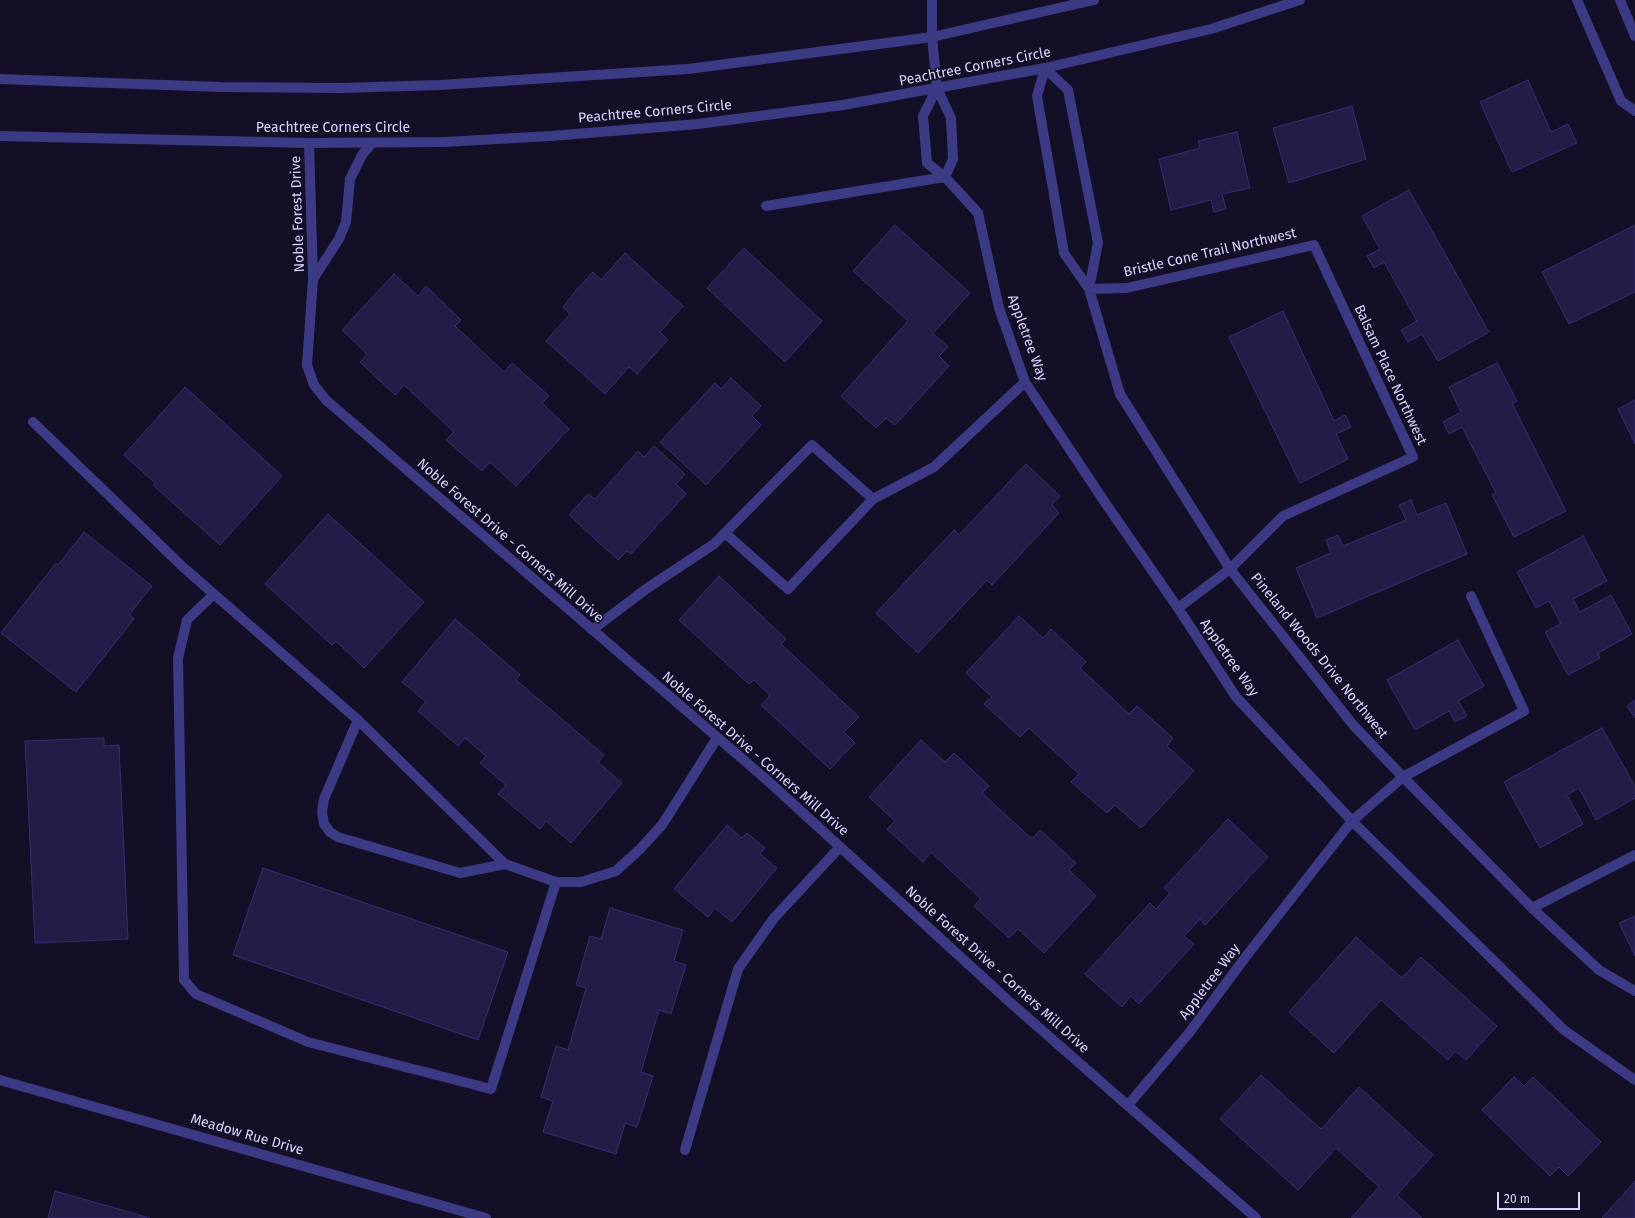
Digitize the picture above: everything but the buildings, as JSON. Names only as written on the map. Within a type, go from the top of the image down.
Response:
[{"type":"street","points":[[766,206],[945,177],[953,159],[951,118],[937,88],[932,37],[932,0]]},
{"type":"street","points":[[0,79],[221,87],[342,88],[440,85],[688,68],[932,37],[1094,0]]},
{"type":"street","name":"Peachtree Corners Circle","points":[[0,136],[309,144],[444,142],[551,136],[698,124],[843,106],[1045,68],[1211,29],[1300,0]]},
{"type":"street","points":[[1577,0],[1621,100],[1635,111]]},
{"type":"street","points":[[1620,0],[1635,36]]},
{"type":"street","name":"Pineland Woods Drive Northwest","points":[[1088,289],[1098,243],[1097,236],[1068,90],[1045,68],[1037,96],[1064,252],[1088,289],[1120,394],[1230,569],[1354,726],[1532,908],[1599,970],[1635,991]]},
{"type":"street","name":"Appletree Way","points":[[937,88],[923,116],[927,163],[945,177],[978,213],[999,308],[1025,382],[1106,504],[1178,608],[1236,697],[1352,821],[1247,955],[1189,1033],[1128,1105]]},
{"type":"street","name":"Noble Forest Drive","points":[[313,279],[339,239],[346,222],[350,179],[362,155],[372,143]]},
{"type":"street","name":"Noble Forest Drive","points":[[309,144],[313,279]]},
{"type":"street","name":"Bristle Cone Trail Northwest","points":[[1088,289],[1127,288],[1314,245]]},
{"type":"street","name":"Balsam Place Northwest","points":[[1178,608],[1230,569],[1284,516],[1413,457],[1314,245]]},
{"type":"street","name":"Noble Forest Drive - Corners Mill Drive","points":[[313,279],[307,366],[314,385],[326,400],[768,781],[1012,1004],[1256,1218]]},
{"type":"street","points":[[725,533],[788,589],[873,499],[934,467],[1025,382]]},
{"type":"street","points":[[33,422],[183,567],[358,720],[505,864],[556,882],[581,882],[616,871],[640,849],[662,825],[717,738]]},
{"type":"street","points":[[592,630],[646,589],[714,544],[812,445],[873,499]]},
{"type":"street","points":[[214,594],[187,620],[178,658],[184,980],[196,994],[308,1042],[491,1089],[556,882]]},
{"type":"street","points":[[1471,596],[1524,711],[1403,777],[1352,821],[1564,1030],[1635,1080]]},
{"type":"street","points":[[358,720],[324,799],[322,812],[324,824],[330,832],[338,838],[460,873],[505,864]]},
{"type":"street","points":[[685,1150],[738,969],[774,918],[840,847]]},
{"type":"street","points":[[1532,908],[1635,855]]},
{"type":"street","name":"Meadow Rue Drive","points":[[0,1080],[486,1218]]}]
